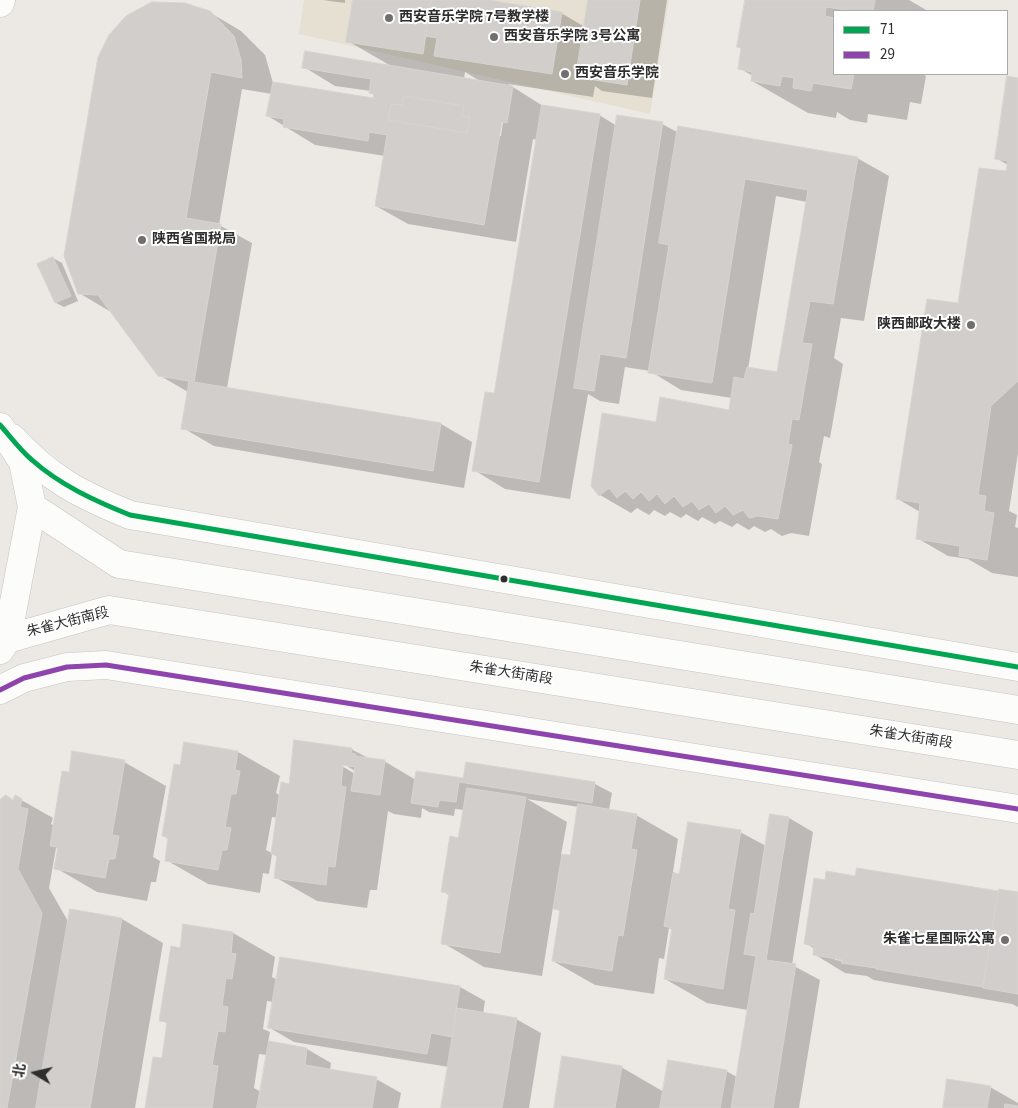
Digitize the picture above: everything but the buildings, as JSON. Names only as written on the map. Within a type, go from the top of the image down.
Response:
[{"type":"main road","points":[[0,426],[23,462],[32,508],[3,645]]},
{"type":"main road","points":[[0,426],[31,460],[65,485],[97,502],[130,515],[1018,667]]},
{"type":"main road","points":[[32,508],[120,564],[1018,710]]},
{"type":"main road","name":"朱雀大街南段","points":[[3,645],[109,610],[1018,755]]},
{"type":"main road","points":[[0,690],[24,678],[67,667],[106,665],[1018,809]]},
{"type":"shaded area","name":"西安音乐学院","points":[[304,0],[669,0],[650,114],[299,34]]},
{"type":"transit line","name":"71","points":[[0,425],[28,456],[54,477],[91,498],[130,515],[1018,667]]},
{"type":"transit line","name":"29","points":[[0,690],[24,678],[67,667],[106,665],[1018,809]]},
{"type":"place","name":"西安音乐学院 7号教学楼","points":[[389,18]]},
{"type":"place","name":"西安音乐学院 3号公寓","points":[[494,37]]},
{"type":"place","name":"西安音乐学院","points":[[565,74]]},
{"type":"place","name":"陕西省国税局","points":[[142,240]]},
{"type":"place","name":"陕西邮政大楼","points":[[971,325]]},
{"type":"place","name":"朱雀七星国际公寓","points":[[1005,940]]}]
